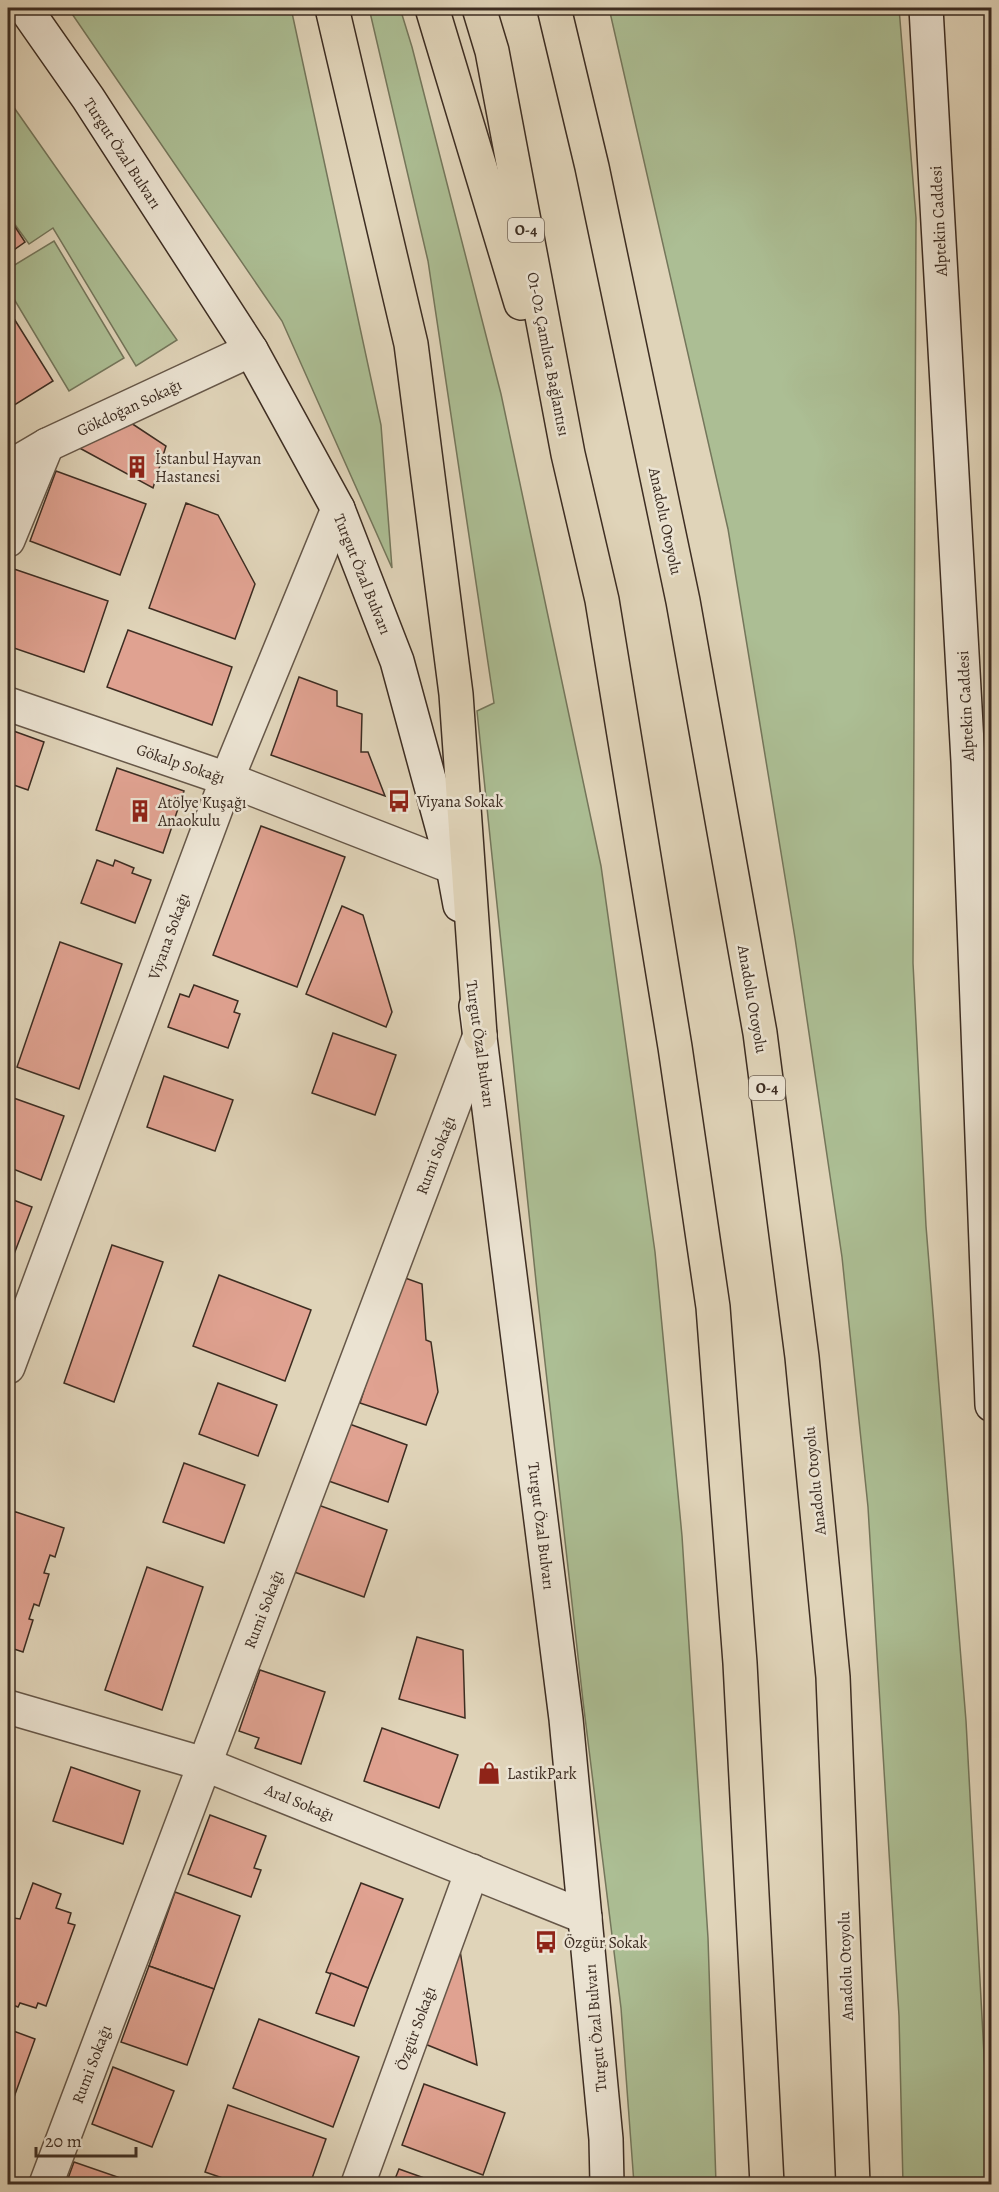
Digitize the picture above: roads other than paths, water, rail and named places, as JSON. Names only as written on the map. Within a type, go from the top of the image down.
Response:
[{"type":"highway","points":[[332,8],[411,344],[456,694],[480,1035]]},
{"type":"highway","points":[[432,8],[459,105],[568,454]]},
{"type":"highway","name":"O1-O2 Çamlıca Bağlantısı","points":[[479,8],[492,51],[568,454]]},
{"type":"highway","name":"Anadolu Otoyolu","points":[[554,8],[592,167],[683,601],[760,1032],[802,1357],[833,1677],[853,2184]]},
{"type":"highway","name":"O-4","points":[[568,454],[602,600],[675,1047],[713,1307],[740,1663],[767,2184]]},
{"type":"street","name":"Turgut Özal Bulvarı","points":[[25,8],[88,98],[251,350],[338,509],[397,661],[453,867],[480,1035],[564,1707],[606,2139],[607,2184]]},
{"type":"street","name":"Alptekin Caddesi","points":[[926,8],[984,1031],[992,1405]]},
{"type":"street","name":"Gökdoğan Sokağı","points":[[8,468],[47,445],[251,350]]},
{"type":"street","points":[[8,540],[47,445]]},
{"type":"street","name":"Viyana Sokağı","points":[[8,1367],[227,779],[338,509]]},
{"type":"street","name":"Gökalp Sokağı","points":[[8,704],[227,779],[453,867]]},
{"type":"street","name":"Rumi Sokağı","points":[[46,2184],[480,1035]]},
{"type":"street","name":"Aral Sokağı","points":[[8,1707],[204,1764],[585,1917]]},
{"type":"street","name":"Özgür Sokağı","points":[[358,2184],[472,1871]]},
{"type":"place","name":"İstanbul Hayvan Hastanesi","points":[[137,467]]},
{"type":"place","name":"Viyana Sokak","points":[[399,801]]},
{"type":"place","name":"Atölye Kuşağı Anaokulu","points":[[140,811]]},
{"type":"place","name":"LastikPark","points":[[489,1773]]},
{"type":"place","name":"Özgür Sokak","points":[[546,1942]]}]
